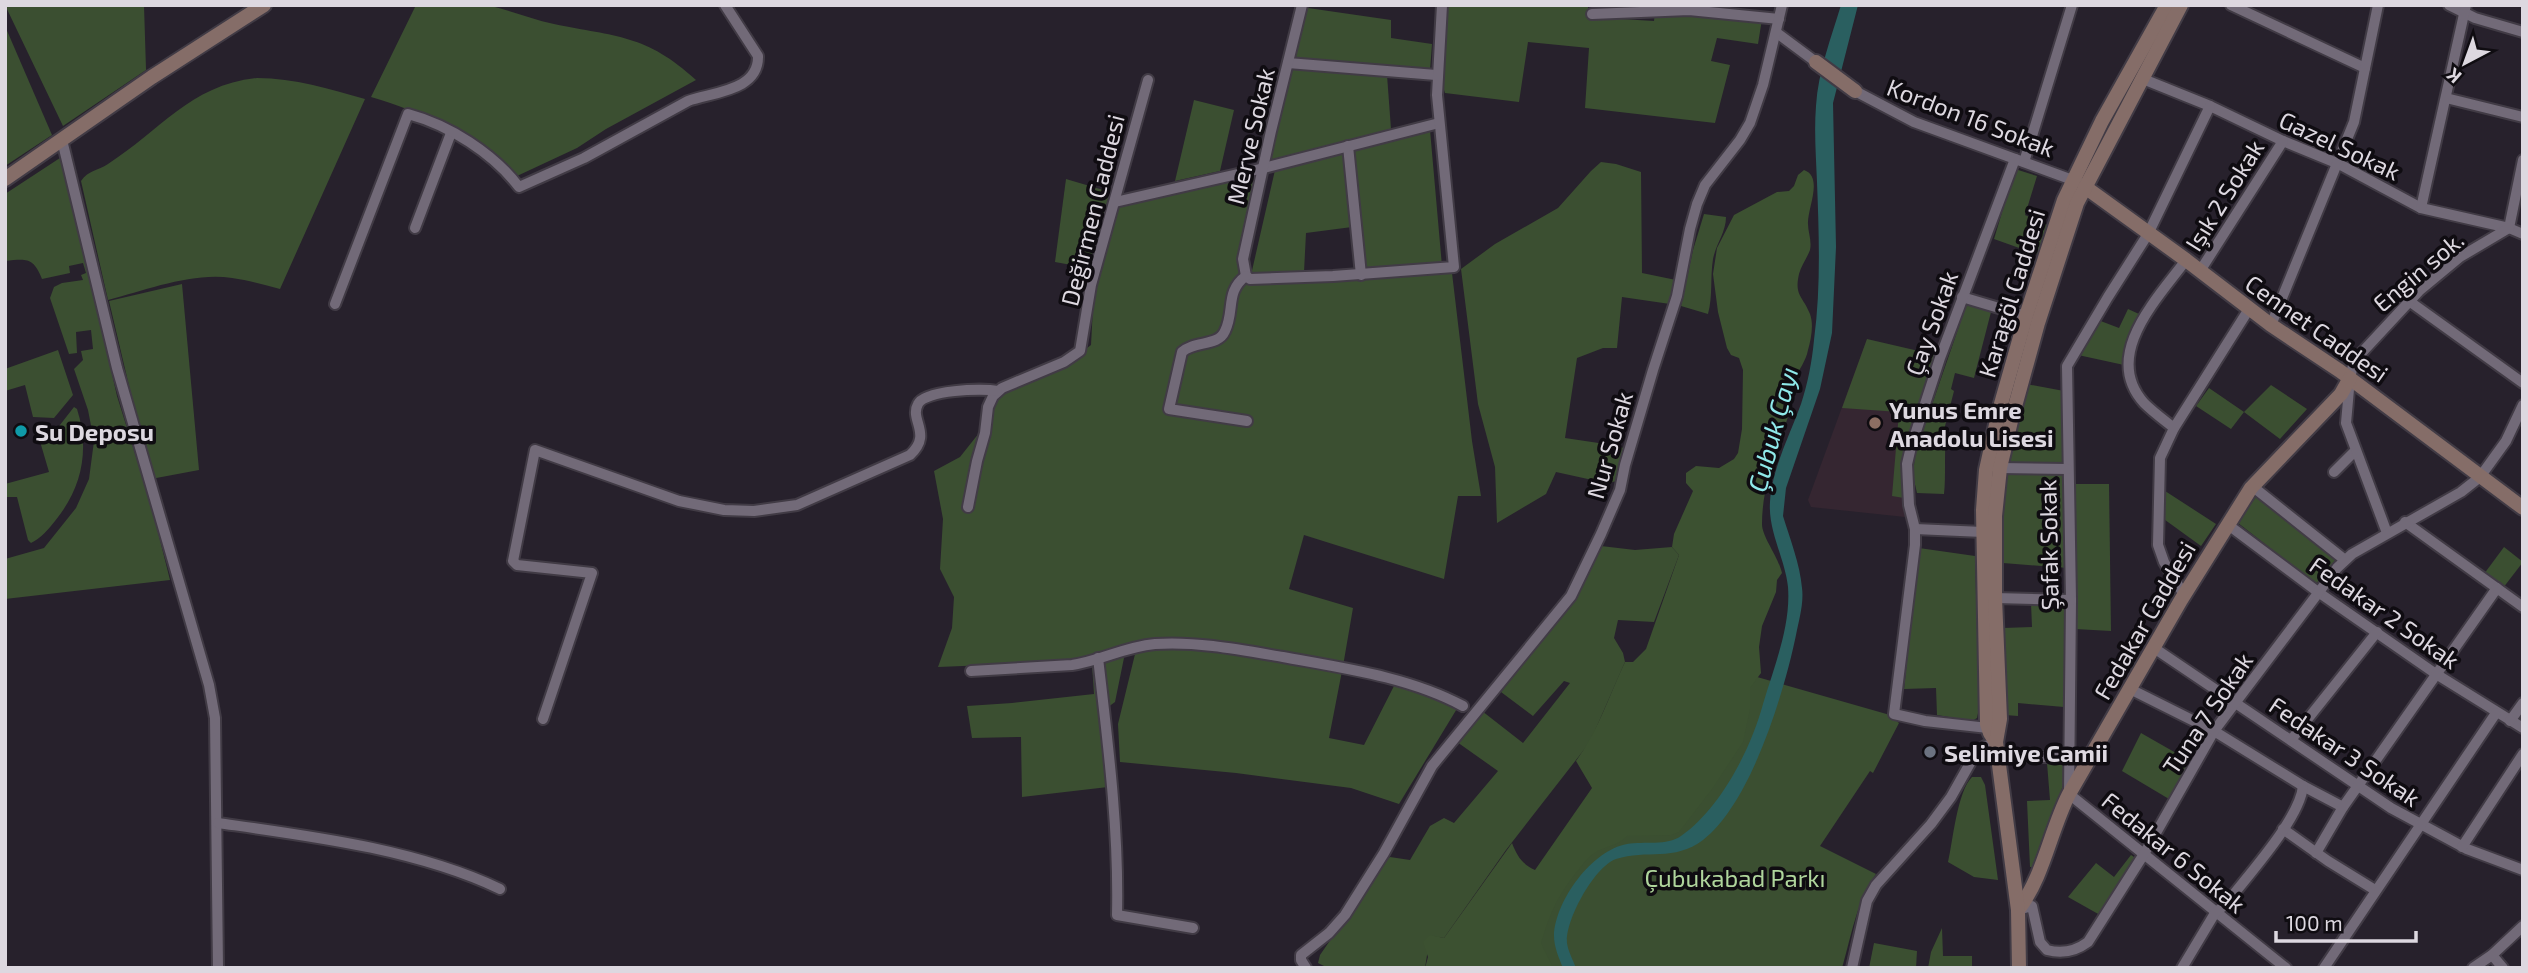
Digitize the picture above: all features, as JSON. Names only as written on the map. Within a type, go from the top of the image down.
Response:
[{"type":"main road","points":[[5,179],[152,77],[264,5]]},
{"type":"main road","name":"Karagöl Caddesi","points":[[1997,747],[1988,729],[1983,532],[1984,492],[1989,455],[2026,316],[2053,228],[2079,183],[2102,121],[2167,5]]},
{"type":"main road","points":[[2019,968],[2018,910],[1997,747],[2000,719],[1995,516],[2000,468],[2038,323],[2079,183],[2143,79],[2181,5]]},
{"type":"main road","points":[[1816,62],[1855,91]]},
{"type":"main road","name":"Cennet Caddesi","points":[[2079,183],[2523,508]]},
{"type":"main road","name":"Fedakar Caddesi","points":[[2018,910],[2031,893],[2069,793],[2227,524],[2252,486],[2341,394],[2350,379]]},
{"type":"street","points":[[334,304],[408,114],[428,121],[479,149],[499,164],[519,187],[584,158],[688,101],[703,95],[728,92],[753,74],[758,56],[724,5]]},
{"type":"street","name":"Merve Sokak","points":[[1246,275],[1243,258],[1302,5]]},
{"type":"street","points":[[1247,421],[1169,409],[1182,352],[1192,345],[1213,341],[1222,336],[1227,327],[1235,286],[1246,275],[1250,279],[1361,275],[1454,267],[1436,75],[1442,5]]},
{"type":"street","name":"Nur Sokak","points":[[1306,968],[1301,955],[1329,933],[1345,915],[1384,853],[1432,765],[1563,608],[1601,534],[1620,490],[1649,383],[1677,296],[1697,204],[1705,186],[1750,123],[1763,85],[1782,5]]},
{"type":"street","name":"Çay Sokak","points":[[1988,729],[1894,714],[1915,545],[1915,529],[1909,505],[1909,457],[1921,414],[1962,297],[2020,161],[2072,5]]},
{"type":"street","points":[[2231,5],[2365,68]]},
{"type":"street","points":[[2271,325],[2354,122],[2378,5]]},
{"type":"street","points":[[2449,5],[2523,32]]},
{"type":"street","points":[[1592,14],[1689,8],[1779,19]]},
{"type":"street","points":[[2421,208],[2465,9]]},
{"type":"street","points":[[1777,33],[1816,62]]},
{"type":"street","points":[[1288,63],[1436,75]]},
{"type":"street","name":"Gazel Sokak","points":[[2143,79],[2339,164],[2421,208],[2509,228],[2523,234]]},
{"type":"street","name":"Değirmen Caddesi","points":[[997,391],[1021,378],[1064,362],[1080,352],[1091,285],[1148,80]]},
{"type":"street","name":"Kordon 16 Sokak","points":[[1855,91],[1914,122],[2079,183]]},
{"type":"street","points":[[2445,98],[2523,117]]},
{"type":"street","name":"Şafak Sokak","points":[[2069,793],[2071,600],[2067,366],[2148,234],[2210,106]]},
{"type":"street","points":[[1115,202],[1264,168],[1439,123]]},
{"type":"street","points":[[415,228],[451,133]]},
{"type":"street","points":[[62,140],[117,368],[209,685],[215,718],[218,968]]},
{"type":"street","name":"Işık 2 Sokak","points":[[2200,271],[2283,141]]},
{"type":"street","points":[[1348,146],[1361,275]]},
{"type":"street","points":[[2509,228],[2523,160]]},
{"type":"street","name":"Engin sok.","points":[[2350,379],[2354,361],[2409,301],[2460,257],[2509,228]]},
{"type":"street","points":[[2174,428],[2138,395],[2129,372],[2128,358],[2142,320],[2186,260]]},
{"type":"street","points":[[1962,297],[2026,316]]},
{"type":"street","points":[[2409,301],[2523,383]]},
{"type":"street","points":[[2184,595],[2164,562],[2158,545],[2160,458],[2174,428],[2249,309]]},
{"type":"street","points":[[2350,379],[2346,423],[2387,533]]},
{"type":"street","points":[[968,507],[976,461],[985,433],[988,407],[997,391]]},
{"type":"street","points":[[543,719],[592,573],[517,565],[513,561],[535,450],[680,501],[739,511],[769,510],[797,505],[909,455],[917,447],[920,437],[916,410],[924,398],[940,393],[997,391]]},
{"type":"street","name":"Tuna 7 Sokak","points":[[2018,910],[2032,906],[2040,942],[2047,950],[2066,952],[2080,947],[2092,938],[2214,731],[2318,593],[2345,560],[2387,533],[2462,492],[2480,477],[2505,441],[2523,405]]},
{"type":"street","points":[[2334,472],[2356,452]]},
{"type":"street","points":[[2000,468],[2067,469]]},
{"type":"street","points":[[2252,486],[2345,560]]},
{"type":"street","points":[[2405,523],[2523,607]]},
{"type":"street","name":"Fedakar 2 Sokak","points":[[2227,524],[2318,593],[2496,713],[2523,727]]},
{"type":"street","points":[[1915,529],[1983,532]]},
{"type":"street","points":[[2316,853],[2357,786],[2497,589]]},
{"type":"street","points":[[1995,598],[2071,600]]},
{"type":"street","points":[[2291,740],[2377,632]]},
{"type":"street","points":[[971,671],[1088,663],[1114,652],[1157,644],[1247,651],[1306,661],[1405,683],[1463,706]]},
{"type":"street","name":"Fedakar 3 Sokak","points":[[2154,648],[2357,786],[2421,826],[2462,847],[2523,870]]},
{"type":"street","points":[[1098,658],[1116,818],[1117,915],[1193,928]]},
{"type":"street","name":"Fedakar 3 Sokak","points":[[2130,689],[2214,731],[2303,786],[2343,807]]},
{"type":"street","points":[[2510,721],[2523,703]]},
{"type":"street","points":[[2325,968],[2496,713]]},
{"type":"street","points":[[1852,968],[1867,901],[1876,885],[1931,824],[1951,797],[1973,758],[1985,746],[2069,758]]},
{"type":"street","points":[[2462,847],[2523,754]]},
{"type":"street","points":[[2182,968],[2216,913],[2226,904],[2283,829],[2300,802],[2303,786]]},
{"type":"street","name":"Fedakar 6 Sokak","points":[[2069,793],[2286,968]]},
{"type":"street","points":[[218,823],[292,834],[412,858],[468,873],[500,889]]},
{"type":"street","points":[[2283,829],[2375,890]]},
{"type":"street","points":[[2473,968],[2492,955],[2523,926]]},
{"type":"street","points":[[2492,955],[2503,968]]},
{"type":"shaded area","points":[[1841,5],[1858,5],[1833,103],[1836,247],[1832,333],[1820,389],[1786,488],[1783,516],[1797,561],[1802,594],[1791,659],[1763,745],[1736,801],[1720,823],[1692,847],[1671,853],[1627,856],[1616,859],[1599,872],[1576,908],[1568,933],[1569,952],[1576,968],[1563,968],[1554,936],[1556,922],[1568,893],[1589,867],[1614,848],[1675,839],[1709,810],[1732,777],[1751,740],[1777,661],[1787,617],[1788,587],[1770,513],[1771,489],[1801,404],[1812,356],[1819,261],[1815,134],[1817,93]]},
{"type":"shaded area","points":[[1804,170],[1810,174],[1814,186],[1808,218],[1810,250],[1800,271],[1798,287],[1810,314],[1812,332],[1807,354],[1794,383],[1790,411],[1765,495],[1763,529],[1782,573],[1777,580],[1776,592],[1762,626],[1759,647],[1761,673],[1750,688],[1750,709],[1743,742],[1679,832],[1671,835],[1627,836],[1593,854],[1584,863],[1558,899],[1541,943],[1553,968],[1425,968],[1428,957],[1423,942],[1430,935],[1444,938],[1512,843],[1520,859],[1535,870],[1592,788],[1576,761],[1597,725],[1625,662],[1633,662],[1646,649],[1679,555],[1672,547],[1674,534],[1693,491],[1686,483],[1686,473],[1696,466],[1719,468],[1734,459],[1738,453],[1742,429],[1743,370],[1739,358],[1731,355],[1727,348],[1718,312],[1713,274],[1717,248],[1734,215],[1777,192],[1789,191]]},
{"type":"shaded area","name":"Yunus Emre Anadolu Lisesi","points":[[1867,339],[1928,380],[1904,452],[1902,464],[1905,517],[1811,507],[1808,500]]},
{"type":"green space","points":[[5,5],[144,5],[146,70],[63,126]]},
{"type":"green space","points":[[416,5],[482,5],[554,24],[613,35],[645,45],[678,65],[696,80],[606,129],[577,148],[517,176],[484,150],[448,128],[410,110],[371,97]]},
{"type":"green space","points":[[1446,5],[1588,5],[1588,17],[1654,21],[1655,12],[1762,19],[1758,44],[1717,38],[1711,61],[1730,65],[1715,123],[1585,108],[1589,48],[1528,42],[1519,102],[1445,93],[1440,77]]},
{"type":"green space","points":[[1308,8],[1391,20],[1391,38],[1432,44],[1430,71],[1294,60]]},
{"type":"green space","points":[[5,26],[52,135],[5,166]]},
{"type":"green space","points":[[1291,66],[1387,75],[1391,129],[1270,162]]},
{"type":"green space","points":[[257,78],[298,82],[365,99],[280,289],[232,278],[201,278],[170,283],[108,300],[81,181],[127,151],[194,100],[233,82]]},
{"type":"green space","points":[[1194,100],[1234,110],[1220,171],[1175,181]]},
{"type":"green space","points":[[1430,130],[1442,266],[1366,269],[1358,183],[1352,150]]},
{"type":"green space","points":[[1345,149],[1352,227],[1306,233],[1304,272],[1251,275],[1275,170]]},
{"type":"green space","points":[[63,156],[117,396],[152,508],[170,580],[5,599],[5,559],[44,548],[76,508],[89,479],[94,441],[88,410],[74,369],[83,360],[81,351],[93,349],[91,330],[76,332],[77,353],[69,354],[50,298],[54,287],[83,280],[81,275],[86,273],[83,263],[69,266],[70,273],[42,279],[36,267],[28,261],[5,261],[5,194]]},
{"type":"green space","points":[[1601,162],[1641,172],[1642,273],[1676,280],[1670,304],[1622,297],[1617,348],[1603,348],[1577,358],[1565,438],[1624,448],[1618,481],[1606,483],[1556,472],[1546,494],[1497,523],[1495,467],[1478,404],[1461,269],[1495,244],[1558,208]]},
{"type":"green space","points":[[2015,169],[2037,176],[2025,215],[2048,225],[2039,255],[1994,239]]},
{"type":"green space","points":[[1260,173],[1241,258],[1246,283],[1452,273],[1481,496],[1458,496],[1444,579],[1304,535],[1289,589],[1353,608],[1343,666],[1153,641],[1083,661],[938,667],[952,628],[954,597],[940,569],[943,519],[934,471],[960,457],[983,428],[1000,395],[1070,361],[1091,345],[1094,288],[1117,207]]},
{"type":"green space","points":[[1066,179],[1110,192],[1088,268],[1055,262]]},
{"type":"green space","points":[[1704,214],[1726,217],[1713,259],[1708,314],[1681,306]]},
{"type":"green space","points":[[182,284],[199,470],[151,479],[109,301]]},
{"type":"green space","points":[[1969,304],[1991,312],[1974,378],[1955,373],[1951,389],[1954,391],[1943,434],[1946,438],[1944,494],[1917,493],[1913,476],[1915,454],[1966,306]]},
{"type":"green space","points":[[2128,309],[2139,314],[2129,338],[2124,365],[2078,355],[2098,320],[2119,328]]},
{"type":"green space","points":[[1867,339],[1936,355],[1904,452],[1904,498],[1892,496],[1899,412],[1842,408]]},
{"type":"green space","points":[[58,350],[73,395],[54,418],[33,417],[25,385],[5,391],[5,369]]},
{"type":"green space","points":[[2026,384],[2064,391],[2063,465],[2005,465]]},
{"type":"green space","points":[[2271,385],[2307,409],[2280,439],[2244,412]]},
{"type":"green space","points":[[2209,388],[2244,412],[2231,429],[2196,406]]},
{"type":"green space","points":[[74,407],[77,409],[83,439],[77,482],[55,521],[44,534],[31,543],[17,497],[5,497],[5,484],[49,472],[39,438],[57,434],[56,430]]},
{"type":"green space","points":[[2065,472],[2068,568],[2003,563],[2003,497],[2007,473]]},
{"type":"green space","points":[[2075,484],[2109,484],[2111,631],[2075,629]]},
{"type":"green space","points":[[2162,489],[2216,524],[2201,546],[2161,517]]},
{"type":"green space","points":[[2257,495],[2337,558],[2316,584],[2238,523]]},
{"type":"green space","points":[[1601,546],[1635,550],[1672,547],[1679,555],[1654,622],[1618,620],[1614,638],[1625,662],[1590,742],[1506,850],[1444,938],[1430,936],[1425,968],[1328,968],[1318,963],[1320,955],[1384,862],[1390,857],[1410,860],[1430,826],[1444,818],[1454,823],[1498,771],[1457,742],[1482,711],[1523,743],[1570,683],[1564,681],[1533,716],[1501,692],[1569,607]]},
{"type":"green space","points":[[2504,547],[2523,562],[2503,588],[2484,574]]},
{"type":"green space","points":[[1919,548],[1975,556],[1979,708],[1977,718],[1972,721],[1937,715],[1936,688],[1904,689]]},
{"type":"green space","points":[[2031,603],[2068,604],[2064,707],[2018,703],[2018,716],[2005,715],[2003,628],[2032,627]]},
{"type":"green space","points":[[1174,647],[1304,663],[1342,671],[1329,738],[1364,745],[1395,684],[1422,690],[1458,707],[1399,804],[1351,788],[1120,762],[1118,724],[1136,650]]},
{"type":"green space","points":[[1125,653],[1115,702],[1104,710],[1108,787],[1022,797],[1021,737],[972,738],[967,706],[1094,694],[1092,665]]},
{"type":"green space","name":"Çubukabad Parkı","points":[[1750,675],[1890,715],[1899,723],[1873,773],[1870,771],[1820,846],[1876,874],[1859,908],[1842,968],[1527,968],[1525,941],[1585,851]]},
{"type":"green space","points":[[2141,733],[2190,761],[2169,799],[2122,771]]},
{"type":"green space","points":[[2047,763],[2065,765],[2064,782],[2037,867],[2030,867],[2027,801],[2050,800]]},
{"type":"green space","points":[[1972,777],[1981,777],[1985,785],[1998,880],[1974,877],[1948,862],[1959,805]]},
{"type":"green space","points":[[2131,855],[2137,859],[2100,915],[2068,897],[2096,863],[2114,877]]},
{"type":"green space","points":[[1942,928],[1943,956],[1972,956],[1972,968],[1928,968],[1931,952]]},
{"type":"green space","points":[[1874,943],[1917,951],[1916,968],[1869,968]]},
{"type":"place","name":"Yunus Emre Anadolu Lisesi","points":[[1875,423]]},
{"type":"place","name":"Su Deposu","points":[[21,431]]},
{"type":"place","name":"Selimiye Camii","points":[[1930,752]]},
{"type":"water label","name":"Çubuk Çayı","points":[[1772,429]]}]
